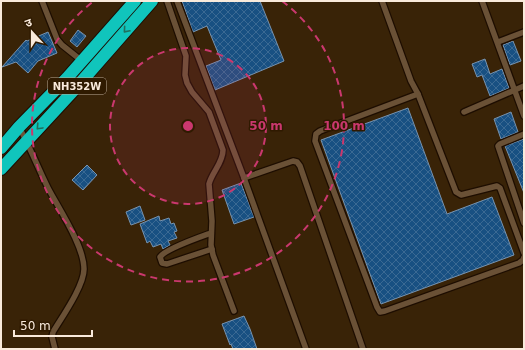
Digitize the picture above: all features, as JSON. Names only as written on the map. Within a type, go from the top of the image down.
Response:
[{"type":"highway","name":"NH352W","points":[[1,148],[70,75],[134,1]]},
{"type":"highway","name":"NH352W","points":[[1,168],[81,82],[152,1]]},
{"type":"highway","points":[[70,75],[81,82]]},
{"type":"lane","points":[[42,1],[57,39],[62,45],[82,61]]},
{"type":"lane","points":[[166,1],[186,56],[186,75],[188,83],[192,92],[209,112],[223,150],[223,155],[210,179],[209,184],[212,221],[212,249],[234,311]]},
{"type":"lane","points":[[178,1],[306,349]]},
{"type":"lane","points":[[382,1],[411,81],[418,94],[456,192],[461,195],[497,186],[500,188],[524,253]]},
{"type":"lane","points":[[482,1],[524,116]]},
{"type":"lane","points":[[498,42],[524,32]]},
{"type":"lane","points":[[464,112],[524,86]]},
{"type":"lane","points":[[418,94],[320,131],[316,134],[315,141],[380,312],[519,263],[524,257]]},
{"type":"lane","points":[[20,127],[76,241],[82,258],[84,270],[81,283],[53,332],[52,337],[55,349]]},
{"type":"lane","points":[[524,134],[498,146],[522,212],[524,223]]},
{"type":"lane","points":[[244,178],[293,161],[297,162],[300,166],[363,349]]},
{"type":"lane","points":[[211,233],[169,250],[161,254],[160,257],[162,263],[167,264],[212,249]]},
{"type":"building","points":[[182,1],[260,1],[284,61],[215,90],[206,66],[221,60],[207,26],[193,32]]},
{"type":"building","points":[[78,30],[86,36],[77,47],[70,41]]},
{"type":"building","points":[[48,32],[57,53],[38,61],[28,73],[16,62],[2,67],[26,40],[27,41]]},
{"type":"building","points":[[513,41],[521,61],[510,65],[503,45]]},
{"type":"building","points":[[485,59],[490,74],[502,69],[509,88],[490,96],[482,75],[477,77],[472,64]]},
{"type":"building","points":[[408,108],[447,214],[492,197],[514,255],[381,304],[321,140]]},
{"type":"building","points":[[511,112],[518,132],[501,139],[494,119]]},
{"type":"building","points":[[524,139],[524,193],[505,146]]},
{"type":"building","points":[[87,165],[97,175],[83,190],[72,180]]},
{"type":"building","points":[[241,183],[254,217],[234,224],[222,190]]},
{"type":"building","points":[[140,206],[145,220],[131,225],[126,212]]},
{"type":"building","points":[[159,216],[160,221],[169,218],[171,224],[174,223],[177,231],[174,232],[177,238],[168,241],[170,245],[163,249],[161,244],[153,247],[150,241],[147,243],[140,224]]},
{"type":"building","points":[[244,316],[257,349],[233,349],[231,344],[230,345],[222,324]]}]
